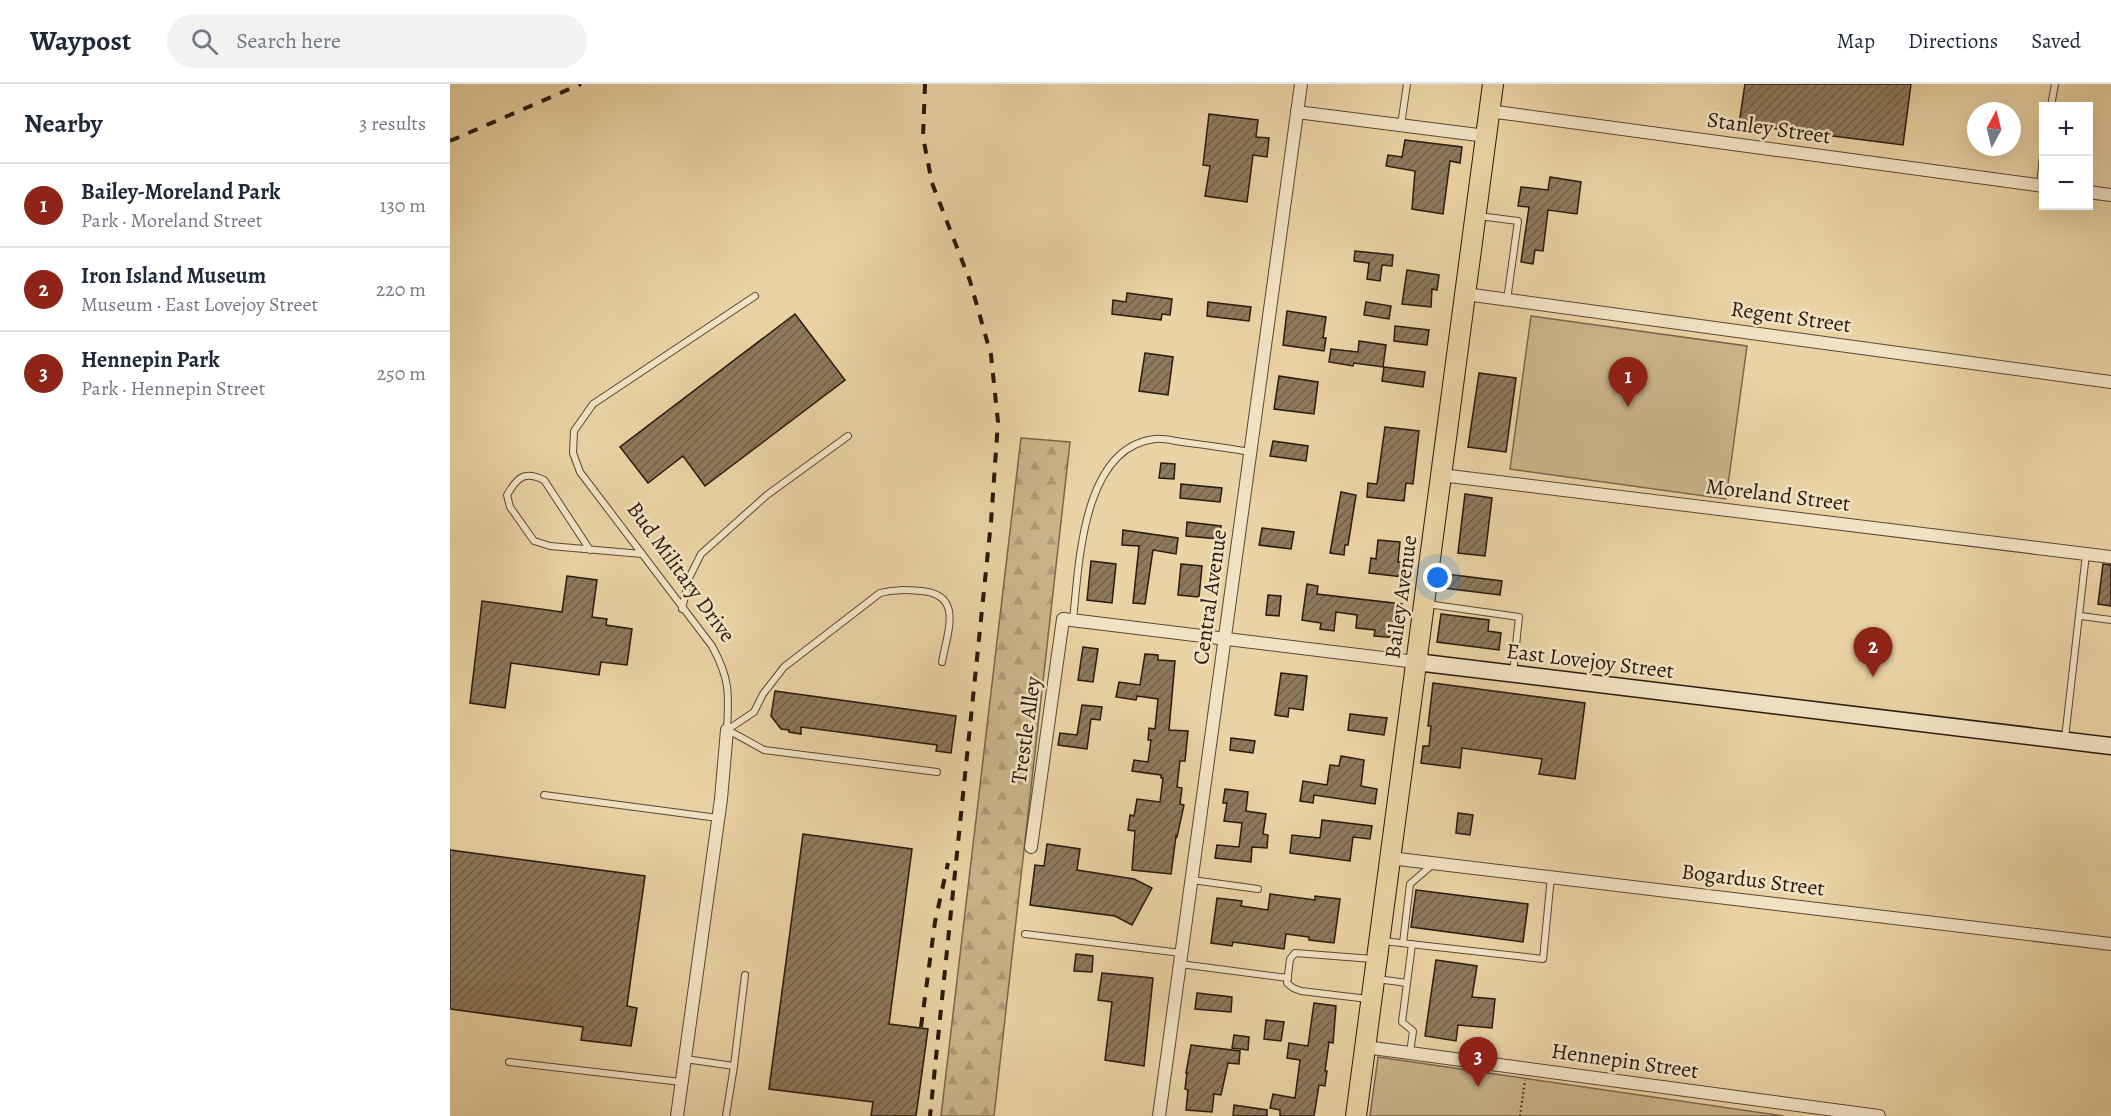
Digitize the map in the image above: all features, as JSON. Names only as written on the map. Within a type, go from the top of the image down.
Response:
[{"type":"main road","name":"Bailey Avenue","points":[[1356,1116],[1493,84]]},
{"type":"street","name":"Central Avenue","points":[[1159,1116],[1301,84]]},
{"type":"street","name":"Stanley Street","points":[[1489,111],[2039,185]]},
{"type":"street","points":[[1297,112],[1486,136]]},
{"type":"street","points":[[2093,193],[2111,195]]},
{"type":"street","name":"Regent Street","points":[[1465,294],[2111,382]]},
{"type":"street","name":"Moreland Street","points":[[1441,475],[2111,557]]},
{"type":"street","name":"East Lovejoy Street","points":[[1068,619],[1225,640],[2111,746]]},
{"type":"street","name":"Trestle Alley","points":[[1031,847],[1068,619]]},
{"type":"street","name":"Bud Military Drive","points":[[677,1116],[718,818],[727,730]]},
{"type":"street","name":"Bogardus Street","points":[[1390,858],[2111,944]]},
{"type":"street","name":"Hennepin Street","points":[[1365,1047],[1879,1116]]},
{"type":"lane","points":[[1401,125],[1405,84]]},
{"type":"lane","points":[[2052,102],[2055,84]]},
{"type":"lane","points":[[1475,216],[1518,221],[1507,300]]},
{"type":"lane","name":"Bud Military Drive","points":[[727,730],[729,691],[726,676],[712,646],[580,472],[573,453],[574,431],[593,404],[755,296]]},
{"type":"lane","points":[[682,609],[689,578],[701,554],[767,495],[848,435]]},
{"type":"lane","name":"Trestle Alley","points":[[1068,619],[1084,526],[1094,494],[1116,457],[1134,444],[1156,439],[1251,452]]},
{"type":"lane","points":[[590,550],[544,480],[534,475],[524,476],[513,485],[507,495],[510,507],[534,541],[550,546],[590,550],[642,554]]},
{"type":"lane","points":[[2065,741],[2081,616],[2086,554]]},
{"type":"lane","points":[[938,772],[764,750],[727,730],[754,712],[762,694],[784,667],[880,593],[891,590],[910,590],[934,592],[941,596],[946,602],[950,616],[942,662]]},
{"type":"lane","points":[[1424,604],[1519,617],[1513,674]]},
{"type":"lane","points":[[2081,616],[2111,620]]},
{"type":"lane","points":[[544,795],[718,818]]},
{"type":"lane","points":[[1402,943],[1410,884],[1434,863]]},
{"type":"lane","points":[[1376,960],[1402,943],[1543,959],[1551,878]]},
{"type":"lane","points":[[1192,880],[1258,889]]},
{"type":"lane","points":[[1025,934],[1288,978]]},
{"type":"lane","points":[[1410,1053],[1413,1031],[1402,1022],[1412,944]]},
{"type":"lane","points":[[1371,1000],[1293,988],[1287,983],[1290,959],[1295,953],[1376,960],[1407,983]]},
{"type":"lane","points":[[726,1116],[745,975]]},
{"type":"lane","points":[[685,1059],[734,1066]]},
{"type":"lane","points":[[509,1062],[682,1082]]},
{"type":"path","points":[[1520,1116],[1524,1083]]},
{"type":"green space","points":[[1531,316],[1747,346],[1726,499],[1510,469]]},
{"type":"green space","points":[[1021,438],[1070,442],[994,1116],[941,1116]]},
{"type":"green space","points":[[1378,1057],[1784,1116],[1370,1116]]},
{"type":"building","points":[[1745,84],[1911,84],[1903,145],[1739,124]]},
{"type":"building","points":[[1209,114],[1258,120],[1256,137],[1269,138],[1267,157],[1253,155],[1247,202],[1205,196],[1210,166],[1203,165]]},
{"type":"building","points":[[1405,140],[1462,147],[1460,163],[1450,161],[1443,214],[1412,209],[1415,171],[1386,166],[1388,155],[1402,157]]},
{"type":"building","points":[[1550,177],[1581,182],[1577,214],[1548,210],[1543,251],[1535,250],[1533,264],[1521,262],[1529,207],[1518,206],[1521,187],[1548,190]]},
{"type":"building","points":[[1355,251],[1393,255],[1392,266],[1382,265],[1380,281],[1367,279],[1369,263],[1354,261]]},
{"type":"building","points":[[1407,270],[1439,275],[1437,290],[1432,289],[1431,307],[1402,304]]},
{"type":"building","points":[[1127,293],[1172,299],[1170,315],[1162,314],[1161,320],[1112,314],[1113,300],[1126,302]]},
{"type":"building","points":[[1208,302],[1251,307],[1249,321],[1207,316]]},
{"type":"building","points":[[1366,302],[1391,306],[1389,319],[1364,315]]},
{"type":"building","points":[[1287,311],[1326,317],[1324,351],[1283,345]]},
{"type":"building","points":[[795,314],[845,380],[705,486],[683,456],[648,483],[620,447]]},
{"type":"building","points":[[1395,326],[1429,330],[1427,345],[1394,341]]},
{"type":"building","points":[[1359,341],[1386,345],[1383,367],[1329,362],[1331,349],[1358,352]]},
{"type":"building","points":[[1145,353],[1173,357],[1168,395],[1139,391]]},
{"type":"building","points":[[1384,367],[1425,372],[1423,387],[1382,381]]},
{"type":"building","points":[[1479,373],[1516,378],[1506,452],[1468,447]]},
{"type":"building","points":[[1279,376],[1318,382],[1314,414],[1274,409]]},
{"type":"building","points":[[1385,427],[1419,431],[1413,484],[1406,483],[1404,501],[1367,497],[1368,483],[1377,484]]},
{"type":"building","points":[[1273,441],[1308,446],[1306,461],[1270,456]]},
{"type":"building","points":[[1161,463],[1175,464],[1174,479],[1159,478]]},
{"type":"building","points":[[1181,484],[1222,488],[1220,502],[1180,498]]},
{"type":"building","points":[[1341,492],[1356,495],[1348,545],[1345,545],[1344,555],[1330,553]]},
{"type":"building","points":[[1465,494],[1492,498],[1485,556],[1458,553]]},
{"type":"building","points":[[1187,522],[1221,526],[1219,539],[1186,536]]},
{"type":"building","points":[[1262,528],[1294,532],[1291,549],[1259,545]]},
{"type":"building","points":[[1123,530],[1178,538],[1176,554],[1153,550],[1145,604],[1133,603],[1139,546],[1122,545]]},
{"type":"building","points":[[1378,540],[1400,542],[1398,562],[1404,562],[1403,577],[1369,573],[1371,558],[1376,559]]},
{"type":"building","points":[[1091,561],[1116,564],[1112,603],[1087,600]]},
{"type":"building","points":[[1181,564],[1202,566],[1199,597],[1178,595]]},
{"type":"building","points":[[2103,564],[2111,565],[2111,606],[2098,604]]},
{"type":"building","points":[[1446,574],[1502,581],[1500,595],[1444,588]]},
{"type":"building","points":[[567,576],[597,580],[592,617],[607,619],[606,625],[632,629],[627,665],[601,662],[599,675],[511,663],[505,708],[470,703],[482,601],[562,612]]},
{"type":"building","points":[[1307,584],[1318,586],[1317,594],[1402,604],[1398,638],[1374,636],[1375,630],[1356,628],[1357,615],[1336,612],[1334,631],[1320,629],[1321,623],[1302,620]]},
{"type":"building","points":[[1268,595],[1281,596],[1279,616],[1266,615]]},
{"type":"building","points":[[1441,614],[1489,620],[1488,631],[1501,633],[1499,650],[1437,642]]},
{"type":"building","points":[[1083,647],[1098,649],[1093,682],[1078,680]]},
{"type":"building","points":[[1145,654],[1158,655],[1158,660],[1175,661],[1169,730],[1188,731],[1185,761],[1180,761],[1177,787],[1182,788],[1180,804],[1184,805],[1176,836],[1171,874],[1132,870],[1135,831],[1128,830],[1130,815],[1134,816],[1137,799],[1160,802],[1163,778],[1161,775],[1132,771],[1134,760],[1148,762],[1151,740],[1148,740],[1149,728],[1155,729],[1158,699],[1137,696],[1136,700],[1116,697],[1119,682],[1140,685]]},
{"type":"building","points":[[1281,673],[1307,676],[1303,710],[1289,708],[1288,717],[1275,715]]},
{"type":"building","points":[[1433,683],[1585,703],[1575,779],[1539,774],[1542,759],[1462,748],[1460,768],[1421,763],[1423,746],[1429,746],[1431,726],[1428,726]]},
{"type":"building","points":[[775,691],[956,716],[951,753],[936,751],[937,745],[801,727],[801,734],[789,732],[789,730],[781,729],[771,716]]},
{"type":"building","points":[[1082,705],[1102,707],[1100,720],[1091,719],[1087,749],[1058,745],[1060,733],[1077,735]]},
{"type":"building","points":[[1350,714],[1387,718],[1384,735],[1348,730]]},
{"type":"building","points":[[1231,738],[1255,741],[1253,753],[1230,750]]},
{"type":"building","points":[[1341,756],[1364,760],[1361,786],[1377,789],[1375,804],[1314,795],[1313,803],[1300,801],[1303,781],[1327,785],[1330,765],[1339,766]]},
{"type":"building","points":[[1225,789],[1248,792],[1246,811],[1266,814],[1263,834],[1268,835],[1267,848],[1252,847],[1251,862],[1215,858],[1217,845],[1239,847],[1242,823],[1224,821],[1227,803],[1223,803]]},
{"type":"building","points":[[1458,813],[1473,815],[1470,835],[1456,833]]},
{"type":"building","points":[[1322,820],[1372,826],[1370,839],[1353,837],[1350,861],[1290,853],[1292,835],[1320,838]]},
{"type":"building","points":[[803,834],[912,849],[889,1024],[928,1029],[916,1116],[871,1116],[873,1102],[769,1089]]},
{"type":"building","points":[[1047,844],[1080,849],[1077,870],[1134,879],[1152,888],[1132,925],[1115,916],[1030,905],[1035,865],[1044,866]]},
{"type":"building","points":[[450,850],[645,876],[627,1006],[637,1008],[631,1046],[581,1040],[583,1027],[450,1009]]},
{"type":"building","points":[[1416,890],[1528,904],[1523,942],[1411,927]]},
{"type":"building","points":[[1270,894],[1315,900],[1315,896],[1340,899],[1334,943],[1286,934],[1284,949],[1233,942],[1232,946],[1211,943],[1217,898],[1242,901],[1241,906],[1268,910]]},
{"type":"building","points":[[1076,954],[1093,956],[1092,972],[1074,971]]},
{"type":"building","points":[[1436,960],[1477,966],[1472,997],[1495,999],[1492,1028],[1458,1025],[1456,1041],[1425,1036]]},
{"type":"building","points":[[1102,973],[1153,978],[1144,1066],[1105,1060],[1112,1002],[1098,1000]]},
{"type":"building","points":[[1197,993],[1232,997],[1231,1012],[1195,1009]]},
{"type":"building","points":[[1314,1003],[1336,1006],[1333,1043],[1329,1042],[1325,1086],[1319,1085],[1314,1116],[1280,1116],[1280,1110],[1270,1108],[1273,1094],[1295,1098],[1300,1060],[1287,1058],[1289,1043],[1308,1046]]},
{"type":"building","points":[[1266,1020],[1284,1022],[1281,1041],[1264,1039]]},
{"type":"building","points":[[1234,1035],[1249,1037],[1248,1050],[1232,1048]]},
{"type":"building","points":[[1191,1045],[1240,1051],[1239,1064],[1228,1063],[1221,1095],[1214,1094],[1212,1112],[1186,1110],[1188,1090],[1185,1089],[1186,1073]]},
{"type":"building","points":[[1234,1105],[1267,1110],[1267,1116],[1233,1116]]},
{"type":"railway","points":[[450,141],[581,84]]},
{"type":"railway","points":[[925,84],[923,137],[932,183],[970,281],[991,355],[998,422],[991,522],[930,1116]]},
{"type":"railway","points":[[921,1027],[935,922],[948,863]]},
{"type":"place","name":"Bailey-Moreland Park","points":[[1628,407]]},
{"type":"place","name":"Iron Island Museum","points":[[1873,677]]},
{"type":"place","name":"Hennepin Park","points":[[1478,1087]]}]
